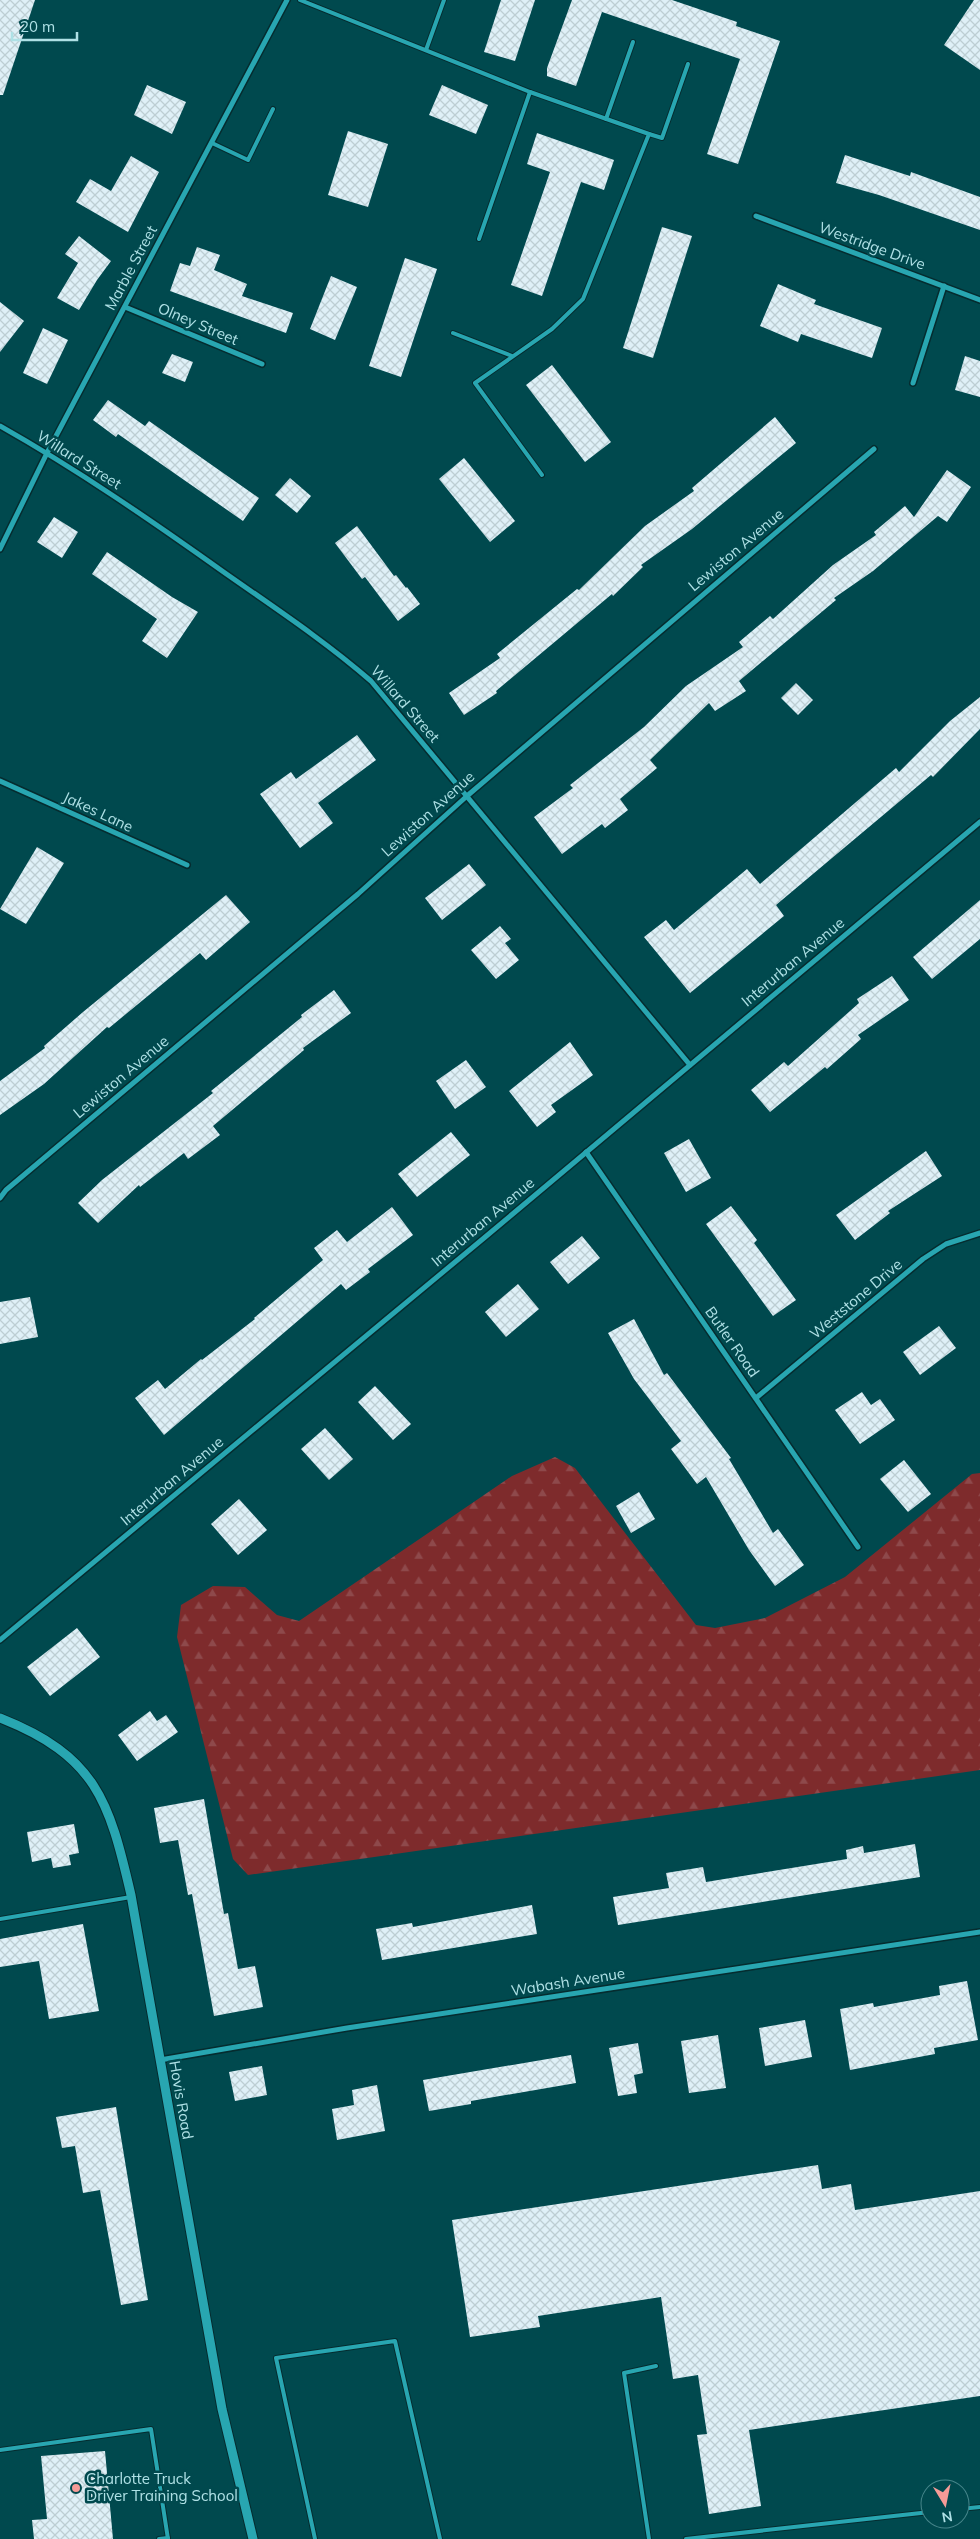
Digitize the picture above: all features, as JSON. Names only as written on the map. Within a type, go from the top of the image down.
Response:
[{"type":"street","name":"Marble Street","points":[[0,548],[47,453],[287,0]]},
{"type":"street","name":"Westridge Drive","points":[[756,216],[980,300]]},
{"type":"street","points":[[913,383],[944,286]]},
{"type":"street","name":"Olney Street","points":[[125,307],[262,364]]},
{"type":"street","name":"Willard Street","points":[[0,426],[47,453],[163,529],[336,651],[371,681],[690,1065]]},
{"type":"street","name":"Lewiston Avenue","points":[[0,1198],[6,1190],[358,894],[467,796],[874,449]]},
{"type":"street","name":"Jakes Lane","points":[[0,781],[187,865]]},
{"type":"street","name":"Interurban Avenue","points":[[0,1640],[980,822]]},
{"type":"street","name":"Butler Road","points":[[586,1152],[858,1547]]},
{"type":"street","name":"Weststone Drive","points":[[756,1398],[922,1260],[946,1244],[980,1233]]},
{"type":"street","name":"Hovis Road","points":[[0,1718],[53,1744],[86,1775],[95,1787],[114,1827],[131,1898],[222,2409],[253,2539]]},
{"type":"street","name":"Wabash Avenue","points":[[160,2060],[338,2030],[980,1932]]},
{"type":"lane","points":[[300,0],[530,92],[662,138],[688,64]]},
{"type":"lane","points":[[426,50],[444,0]]},
{"type":"lane","points":[[606,119],[633,42]]},
{"type":"lane","points":[[478,239],[530,92]]},
{"type":"lane","points":[[212,143],[248,160],[273,109]]},
{"type":"lane","points":[[542,474],[475,383],[552,329],[583,299],[649,134]]},
{"type":"lane","points":[[454,333],[512,356]]},
{"type":"lane","points":[[0,1918],[131,1898]]},
{"type":"lane","points":[[315,2539],[276,2358],[395,2341],[440,2539]]},
{"type":"lane","points":[[649,2539],[624,2373],[656,2366]]},
{"type":"lane","points":[[0,2450],[151,2429],[168,2539],[159,2539]]},
{"type":"lane","points":[[686,2539],[920,2513]]},
{"type":"green space","points":[[555,1457],[575,1468],[696,1625],[715,1628],[765,1618],[845,1577],[972,1474],[980,1473],[980,1770],[248,1875],[233,1859],[177,1637],[181,1605],[213,1586],[245,1587],[277,1615],[299,1621],[512,1476]]},
{"type":"building","points":[[0,0],[35,0],[3,95],[0,95]]},
{"type":"building","points":[[501,0],[535,0],[515,61],[484,52]]},
{"type":"building","points":[[572,0],[672,0],[737,22],[736,26],[780,41],[738,164],[707,154],[740,59],[602,12],[576,86],[547,76],[547,68]]},
{"type":"building","points":[[974,0],[980,0],[980,70],[944,45]]},
{"type":"building","points":[[147,85],[186,102],[172,134],[134,115]]},
{"type":"building","points":[[442,85],[488,105],[476,134],[429,115]]},
{"type":"building","points":[[348,131],[388,144],[368,207],[328,195]]},
{"type":"building","points":[[537,133],[614,160],[604,190],[581,182],[542,296],[511,285],[550,172],[527,164]]},
{"type":"building","points":[[845,155],[910,176],[911,172],[980,197],[980,230],[879,195],[836,183]]},
{"type":"building","points":[[131,156],[159,172],[128,232],[76,202],[90,179],[111,191]]},
{"type":"building","points":[[662,227],[692,236],[653,358],[623,348]]},
{"type":"building","points":[[79,236],[111,261],[79,310],[57,298],[78,263],[65,254]]},
{"type":"building","points":[[197,247],[220,255],[214,270],[247,284],[242,296],[293,313],[286,333],[170,291],[180,263],[190,266]]},
{"type":"building","points":[[405,258],[437,269],[401,377],[369,366]]},
{"type":"building","points":[[331,276],[357,287],[335,340],[310,329]]},
{"type":"building","points":[[778,284],[816,300],[814,304],[882,328],[872,358],[801,334],[798,342],[760,326]]},
{"type":"building","points":[[0,302],[24,321],[0,352]]},
{"type":"building","points":[[43,328],[68,340],[47,384],[23,373]]},
{"type":"building","points":[[172,354],[193,362],[185,382],[162,373]]},
{"type":"building","points":[[965,356],[980,361],[980,397],[955,390]]},
{"type":"building","points":[[552,365],[611,442],[585,462],[526,385]]},
{"type":"building","points":[[108,400],[145,426],[149,421],[259,498],[243,521],[118,434],[116,437],[93,420]]},
{"type":"building","points":[[775,417],[796,443],[692,529],[641,565],[643,567],[613,596],[612,594],[496,691],[497,693],[464,715],[449,693],[500,658],[497,654],[577,589],[579,590],[645,526],[694,491],[692,488]]},
{"type":"building","points":[[464,458],[515,521],[490,542],[439,479]]},
{"type":"building","points":[[947,470],[971,487],[947,522],[938,516],[873,571],[834,598],[836,600],[739,681],[746,691],[715,711],[709,703],[650,760],[657,768],[620,799],[628,810],[605,828],[602,824],[562,854],[534,817],[573,788],[570,785],[644,727],[686,686],[743,647],[739,642],[770,616],[773,619],[833,565],[876,535],[874,532],[905,506],[914,517]]},
{"type":"building","points":[[290,478],[311,496],[297,513],[275,495]]},
{"type":"building","points":[[54,517],[78,532],[62,558],[37,542]]},
{"type":"building","points":[[357,526],[394,576],[396,575],[420,604],[398,621],[365,577],[362,579],[335,543]]},
{"type":"building","points":[[107,552],[172,597],[198,612],[167,658],[142,641],[157,619],[92,574]]},
{"type":"building","points":[[796,683],[813,700],[798,715],[781,698]]},
{"type":"building","points":[[980,697],[980,729],[933,777],[931,775],[776,905],[784,916],[690,993],[644,937],[666,920],[674,930],[747,869],[760,884],[896,768],[899,772],[950,721]]},
{"type":"building","points":[[357,735],[376,760],[318,803],[333,823],[300,848],[260,794],[291,772],[296,779]]},
{"type":"building","points":[[37,847],[64,863],[26,924],[0,909]]},
{"type":"building","points":[[469,864],[486,885],[442,920],[425,898]]},
{"type":"building","points":[[226,895],[250,922],[206,960],[200,953],[109,1028],[107,1027],[44,1084],[0,1115],[0,1081],[45,1048],[44,1046],[83,1012]]},
{"type":"building","points":[[980,900],[980,939],[932,979],[913,957]]},
{"type":"building","points":[[500,926],[511,939],[505,943],[519,960],[496,979],[471,950]]},
{"type":"building","points":[[892,976],[909,1000],[858,1035],[861,1039],[827,1069],[825,1067],[770,1112],[751,1090],[784,1062],[788,1066],[859,1003],[857,999]]},
{"type":"building","points":[[334,990],[351,1013],[303,1048],[304,1050],[213,1126],[220,1135],[188,1159],[184,1153],[140,1187],[139,1185],[98,1223],[78,1203],[102,1180],[213,1093],[211,1091],[302,1017],[301,1015]]},
{"type":"building","points":[[570,1042],[593,1075],[551,1105],[556,1112],[537,1127],[509,1091]]},
{"type":"building","points":[[466,1060],[486,1087],[455,1109],[436,1081]]},
{"type":"building","points":[[451,1132],[470,1155],[417,1197],[398,1174]]},
{"type":"building","points":[[689,1139],[711,1178],[686,1192],[664,1153]]},
{"type":"building","points":[[926,1151],[942,1176],[888,1211],[890,1213],[855,1240],[836,1215]]},
{"type":"building","points":[[731,1206],[757,1240],[754,1243],[796,1300],[773,1316],[706,1224]]},
{"type":"building","points":[[392,1207],[413,1235],[368,1269],[370,1272],[346,1290],[341,1284],[164,1435],[135,1398],[158,1380],[165,1389],[201,1359],[255,1319],[323,1260],[314,1248],[337,1230],[347,1242]]},
{"type":"building","points":[[582,1236],[600,1258],[568,1284],[550,1262]]},
{"type":"building","points":[[518,1284],[539,1309],[506,1337],[485,1312]]},
{"type":"building","points":[[30,1297],[38,1337],[0,1344],[0,1302]]},
{"type":"building","points":[[634,1319],[664,1375],[667,1373],[731,1458],[729,1459],[773,1533],[778,1529],[804,1565],[775,1586],[749,1550],[706,1477],[697,1484],[671,1449],[681,1441],[634,1379],[608,1333]]},
{"type":"building","points":[[939,1326],[956,1348],[920,1375],[903,1352]]},
{"type":"building","points":[[375,1386],[411,1424],[393,1440],[358,1402]]},
{"type":"building","points":[[862,1392],[871,1405],[880,1399],[895,1420],[860,1444],[835,1410]]},
{"type":"building","points":[[325,1428],[353,1459],[329,1480],[301,1449]]},
{"type":"building","points":[[904,1460],[931,1494],[908,1512],[880,1479]]},
{"type":"building","points":[[639,1492],[655,1519],[631,1533],[616,1506]]},
{"type":"building","points":[[239,1499],[267,1530],[238,1555],[211,1524]]},
{"type":"building","points":[[77,1628],[100,1657],[50,1696],[27,1667]]},
{"type":"building","points":[[150,1711],[157,1721],[166,1715],[178,1732],[137,1761],[118,1735]]},
{"type":"building","points":[[204,1799],[224,1914],[228,1913],[238,1969],[255,1966],[263,2007],[214,2016],[192,1894],[188,1895],[178,1840],[160,1843],[154,1808]]},
{"type":"building","points":[[74,1824],[79,1853],[69,1855],[71,1865],[53,1868],[51,1858],[32,1862],[27,1832]]},
{"type":"building","points":[[915,1844],[920,1877],[618,1925],[613,1897],[669,1888],[666,1873],[703,1867],[706,1882],[847,1859],[846,1850],[863,1846],[864,1853]]},
{"type":"building","points":[[532,1905],[537,1934],[382,1960],[376,1929],[412,1923],[413,1927]]},
{"type":"building","points":[[83,1924],[99,2011],[49,2019],[39,1961],[0,1967],[0,1939]]},
{"type":"building","points":[[967,1981],[978,2040],[934,2048],[935,2054],[850,2070],[840,2009],[873,2003],[874,2007],[940,1995],[939,1986]]},
{"type":"building","points":[[805,2020],[812,2057],[765,2066],[759,2028]]},
{"type":"building","points":[[718,2035],[726,2088],[689,2093],[681,2041]]},
{"type":"building","points":[[638,2043],[643,2073],[634,2075],[637,2093],[618,2096],[609,2048]]},
{"type":"building","points":[[571,2055],[576,2083],[471,2101],[471,2104],[429,2111],[423,2080]]},
{"type":"building","points":[[262,2066],[267,2095],[235,2101],[229,2072]]},
{"type":"building","points":[[377,2085],[385,2131],[337,2140],[332,2109],[354,2105],[352,2090]]},
{"type":"building","points":[[116,2107],[148,2300],[121,2305],[100,2190],[83,2193],[75,2146],[62,2148],[56,2117]]},
{"type":"building","points":[[818,2165],[822,2189],[851,2184],[855,2210],[980,2191],[980,2396],[749,2430],[761,2506],[709,2514],[697,2435],[707,2434],[698,2375],[673,2379],[661,2297],[538,2316],[540,2327],[470,2337],[452,2220]]},
{"type":"building","name":"Charlotte Truck Driver Training School","points":[[105,2451],[113,2539],[34,2539],[32,2520],[47,2519],[41,2456]]},
{"type":"place","name":"Charlotte Truck Driver Training School","points":[[76,2488]]}]
